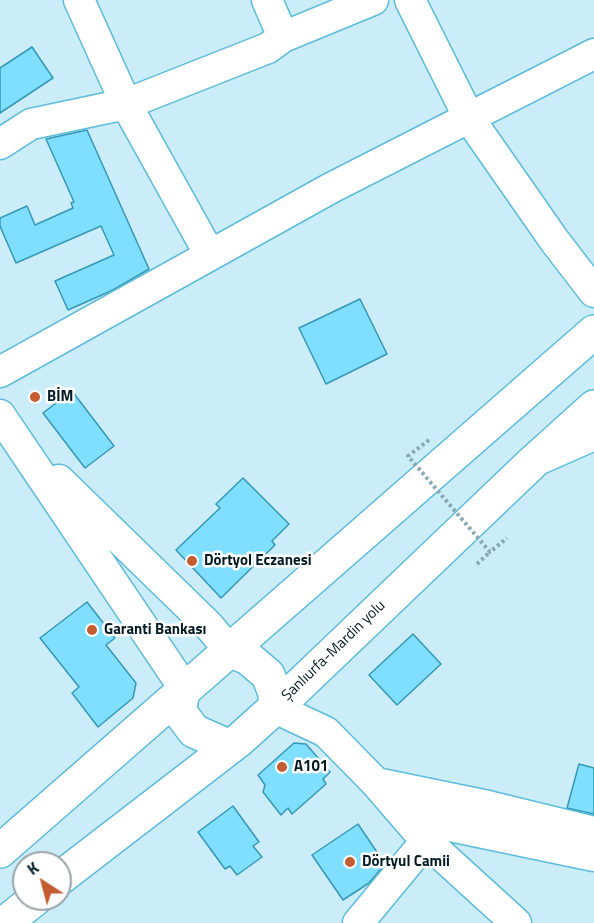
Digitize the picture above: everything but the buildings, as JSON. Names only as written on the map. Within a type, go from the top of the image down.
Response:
[{"type":"highway","points":[[0,851],[594,332]]},
{"type":"highway","name":"Şanlıurfa-Mardin yolu","points":[[72,869],[230,747],[275,708],[531,463],[594,407]]},
{"type":"highway","points":[[229,650],[248,658],[268,675],[275,693],[275,708]]},
{"type":"highway","points":[[184,688],[180,706],[182,715],[194,731],[230,747]]},
{"type":"highway","points":[[5,923],[20,911]]},
{"type":"street","points":[[79,0],[126,104],[210,255]]},
{"type":"street","points":[[267,0],[283,37]]},
{"type":"street","points":[[0,144],[31,124],[126,104],[268,48],[283,37],[373,0]]},
{"type":"street","points":[[410,0],[469,118],[554,240],[594,292]]},
{"type":"street","points":[[0,372],[331,189],[594,54]]},
{"type":"street","points":[[8,427],[209,626],[229,650]]},
{"type":"street","points":[[8,427],[184,688]]},
{"type":"street","points":[[531,463],[594,435]]},
{"type":"street","points":[[275,708],[326,732],[376,783],[426,841],[516,923]]},
{"type":"street","points":[[376,783],[488,806],[594,832]]},
{"type":"street","points":[[407,817],[594,856]]},
{"type":"street","points":[[358,923],[426,841]]},
{"type":"path","points":[[429,440],[408,456],[490,552]]},
{"type":"path","points":[[477,564],[507,538]]},
{"type":"place","name":"BİM","points":[[35,397]]},
{"type":"place","name":"Dörtyol Eczanesi","points":[[192,561]]},
{"type":"place","name":"Garanti Bankası","points":[[92,630]]},
{"type":"place","name":"A101","points":[[282,767]]},
{"type":"place","name":"Dörtyul Camii","points":[[350,862]]}]
